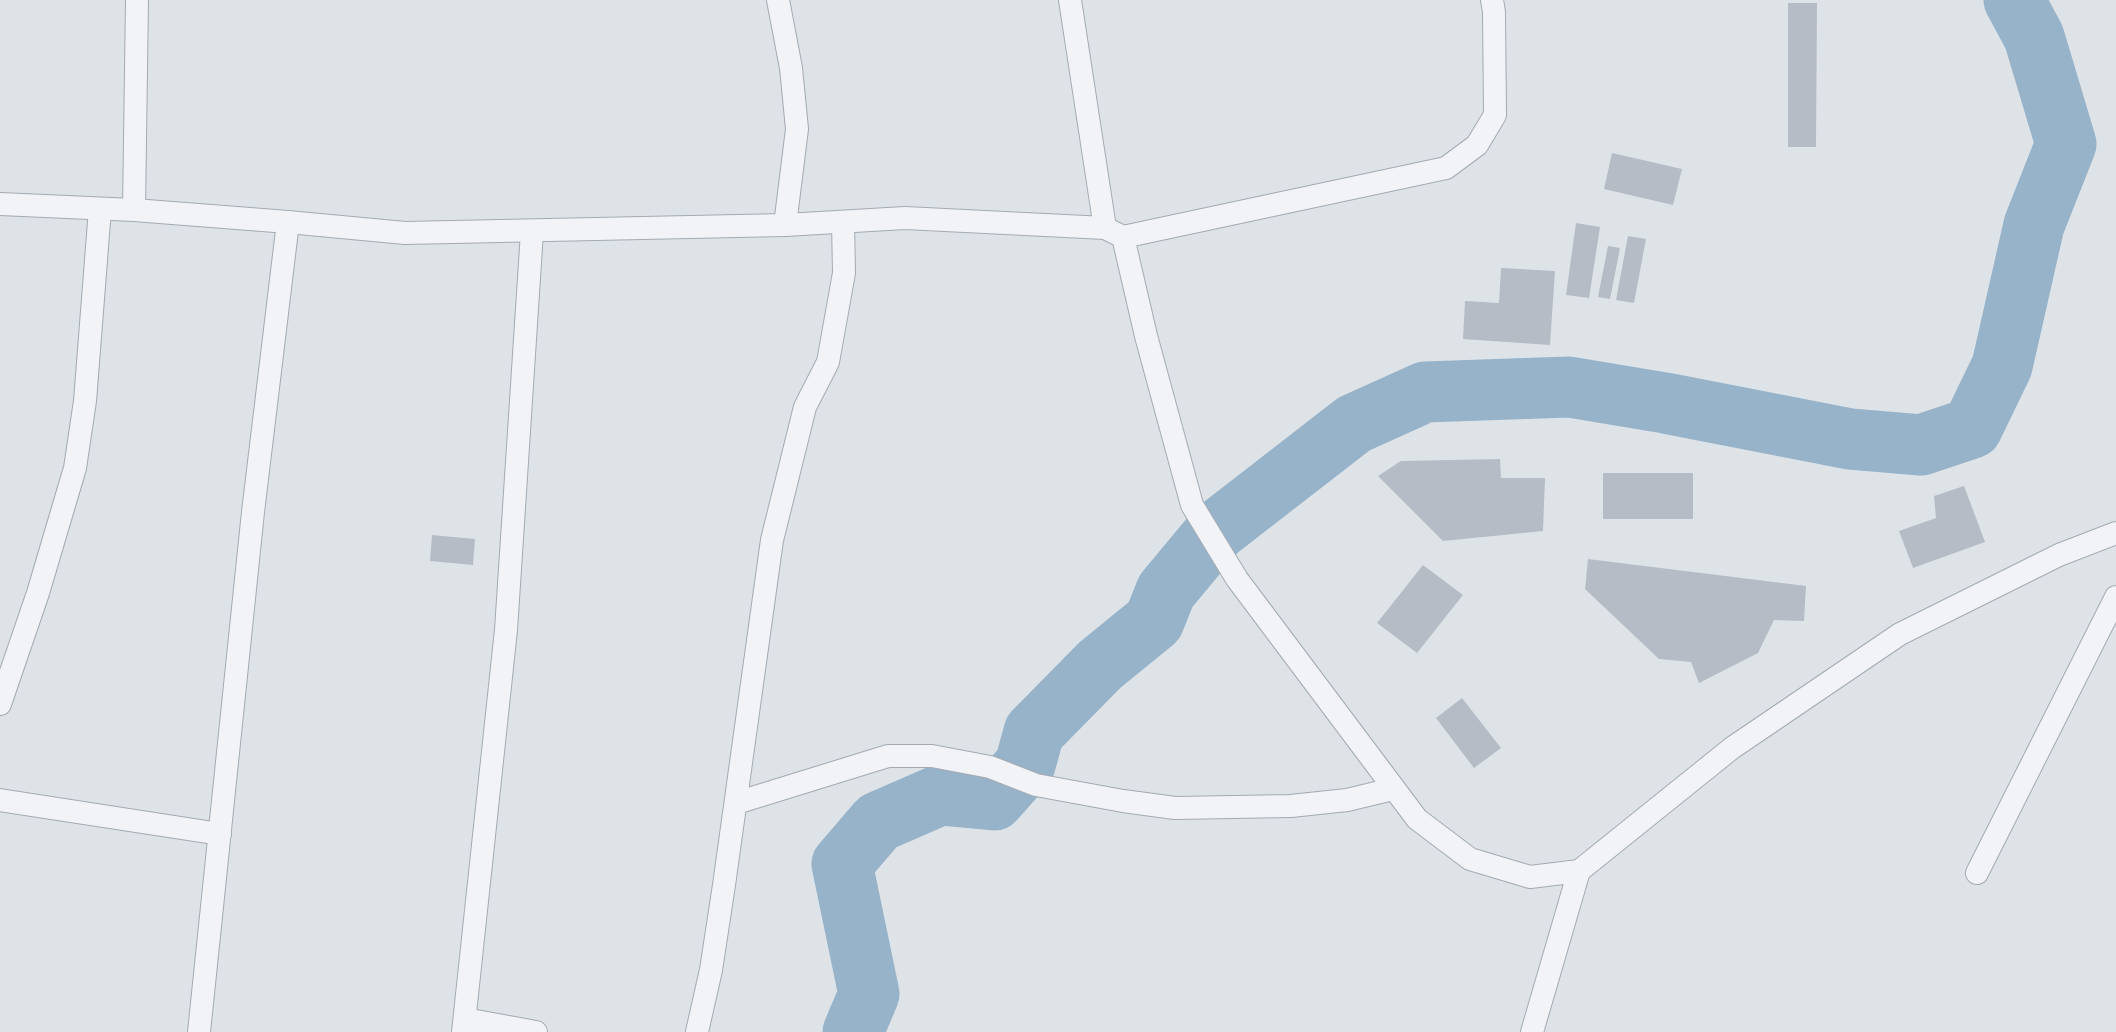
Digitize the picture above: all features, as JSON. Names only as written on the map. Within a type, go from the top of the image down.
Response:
[{"type":"street","points":[[134,210],[137,0]]},
{"type":"street","points":[[778,0],[790,68],[797,129],[785,225]]},
{"type":"street","points":[[1070,0],[1114,233],[1146,336],[1192,505],[1237,579],[1393,789],[1417,819],[1470,859],[1530,877],[1579,870],[1732,748],[1900,634],[2059,555],[2116,533]]},
{"type":"street","points":[[0,204],[100,210],[134,210],[404,233],[532,232],[785,225],[906,218],[1114,233],[1446,168],[1477,145],[1495,115],[1494,12],[1492,0]]},
{"type":"street","points":[[0,704],[38,593],[75,468],[85,394],[100,210]]},
{"type":"street","points":[[199,1032],[253,512],[288,222]]},
{"type":"street","points":[[697,1032],[711,970],[736,803],[772,540],[805,407],[828,362],[844,273],[844,222]]},
{"type":"street","points":[[532,232],[506,630],[464,1026],[536,1032]]},
{"type":"street","points":[[1977,873],[2116,597]]},
{"type":"street","points":[[736,803],[888,756],[932,756],[990,767],[1036,785],[1123,801],[1175,808],[1291,806],[1347,800],[1393,789]]},
{"type":"street","points":[[0,800],[220,834]]},
{"type":"street","points":[[1532,1032],[1579,870]]},
{"type":"building","points":[[1788,3],[1817,3],[1816,147],[1788,147]]},
{"type":"building","points":[[1612,153],[1682,169],[1673,205],[1604,189]]},
{"type":"building","points":[[1576,223],[1600,227],[1589,298],[1566,295]]},
{"type":"building","points":[[1628,236],[1646,239],[1634,303],[1616,300]]},
{"type":"building","points":[[1608,246],[1620,248],[1610,299],[1598,297]]},
{"type":"building","points":[[1501,268],[1555,271],[1550,345],[1463,339],[1465,301],[1499,303]]},
{"type":"building","points":[[1500,459],[1501,478],[1545,478],[1543,531],[1443,541],[1378,476],[1401,461]]},
{"type":"building","points":[[1603,473],[1693,473],[1693,519],[1603,519]]},
{"type":"building","points":[[1964,486],[1985,542],[1913,568],[1899,531],[1936,518],[1934,496]]},
{"type":"building","points":[[432,535],[475,539],[473,565],[430,561]]},
{"type":"building","points":[[1588,559],[1806,586],[1804,621],[1774,620],[1758,653],[1699,683],[1691,662],[1659,659],[1585,589]]},
{"type":"building","points":[[1423,565],[1463,595],[1417,653],[1377,623]]},
{"type":"building","points":[[1462,698],[1501,748],[1474,768],[1436,718]]},
{"type":"waterway","points":[[853,1032],[869,994],[842,864],[878,822],[940,795],[994,800],[1025,765],[1034,732],[1100,665],[1154,621],[1166,591],[1216,531],[1354,424],[1425,392],[1569,387],[1665,403],[1850,439],[1921,445],[1972,428],[2002,366],[2034,225],[2066,144],[2034,37],[2014,0]]}]
